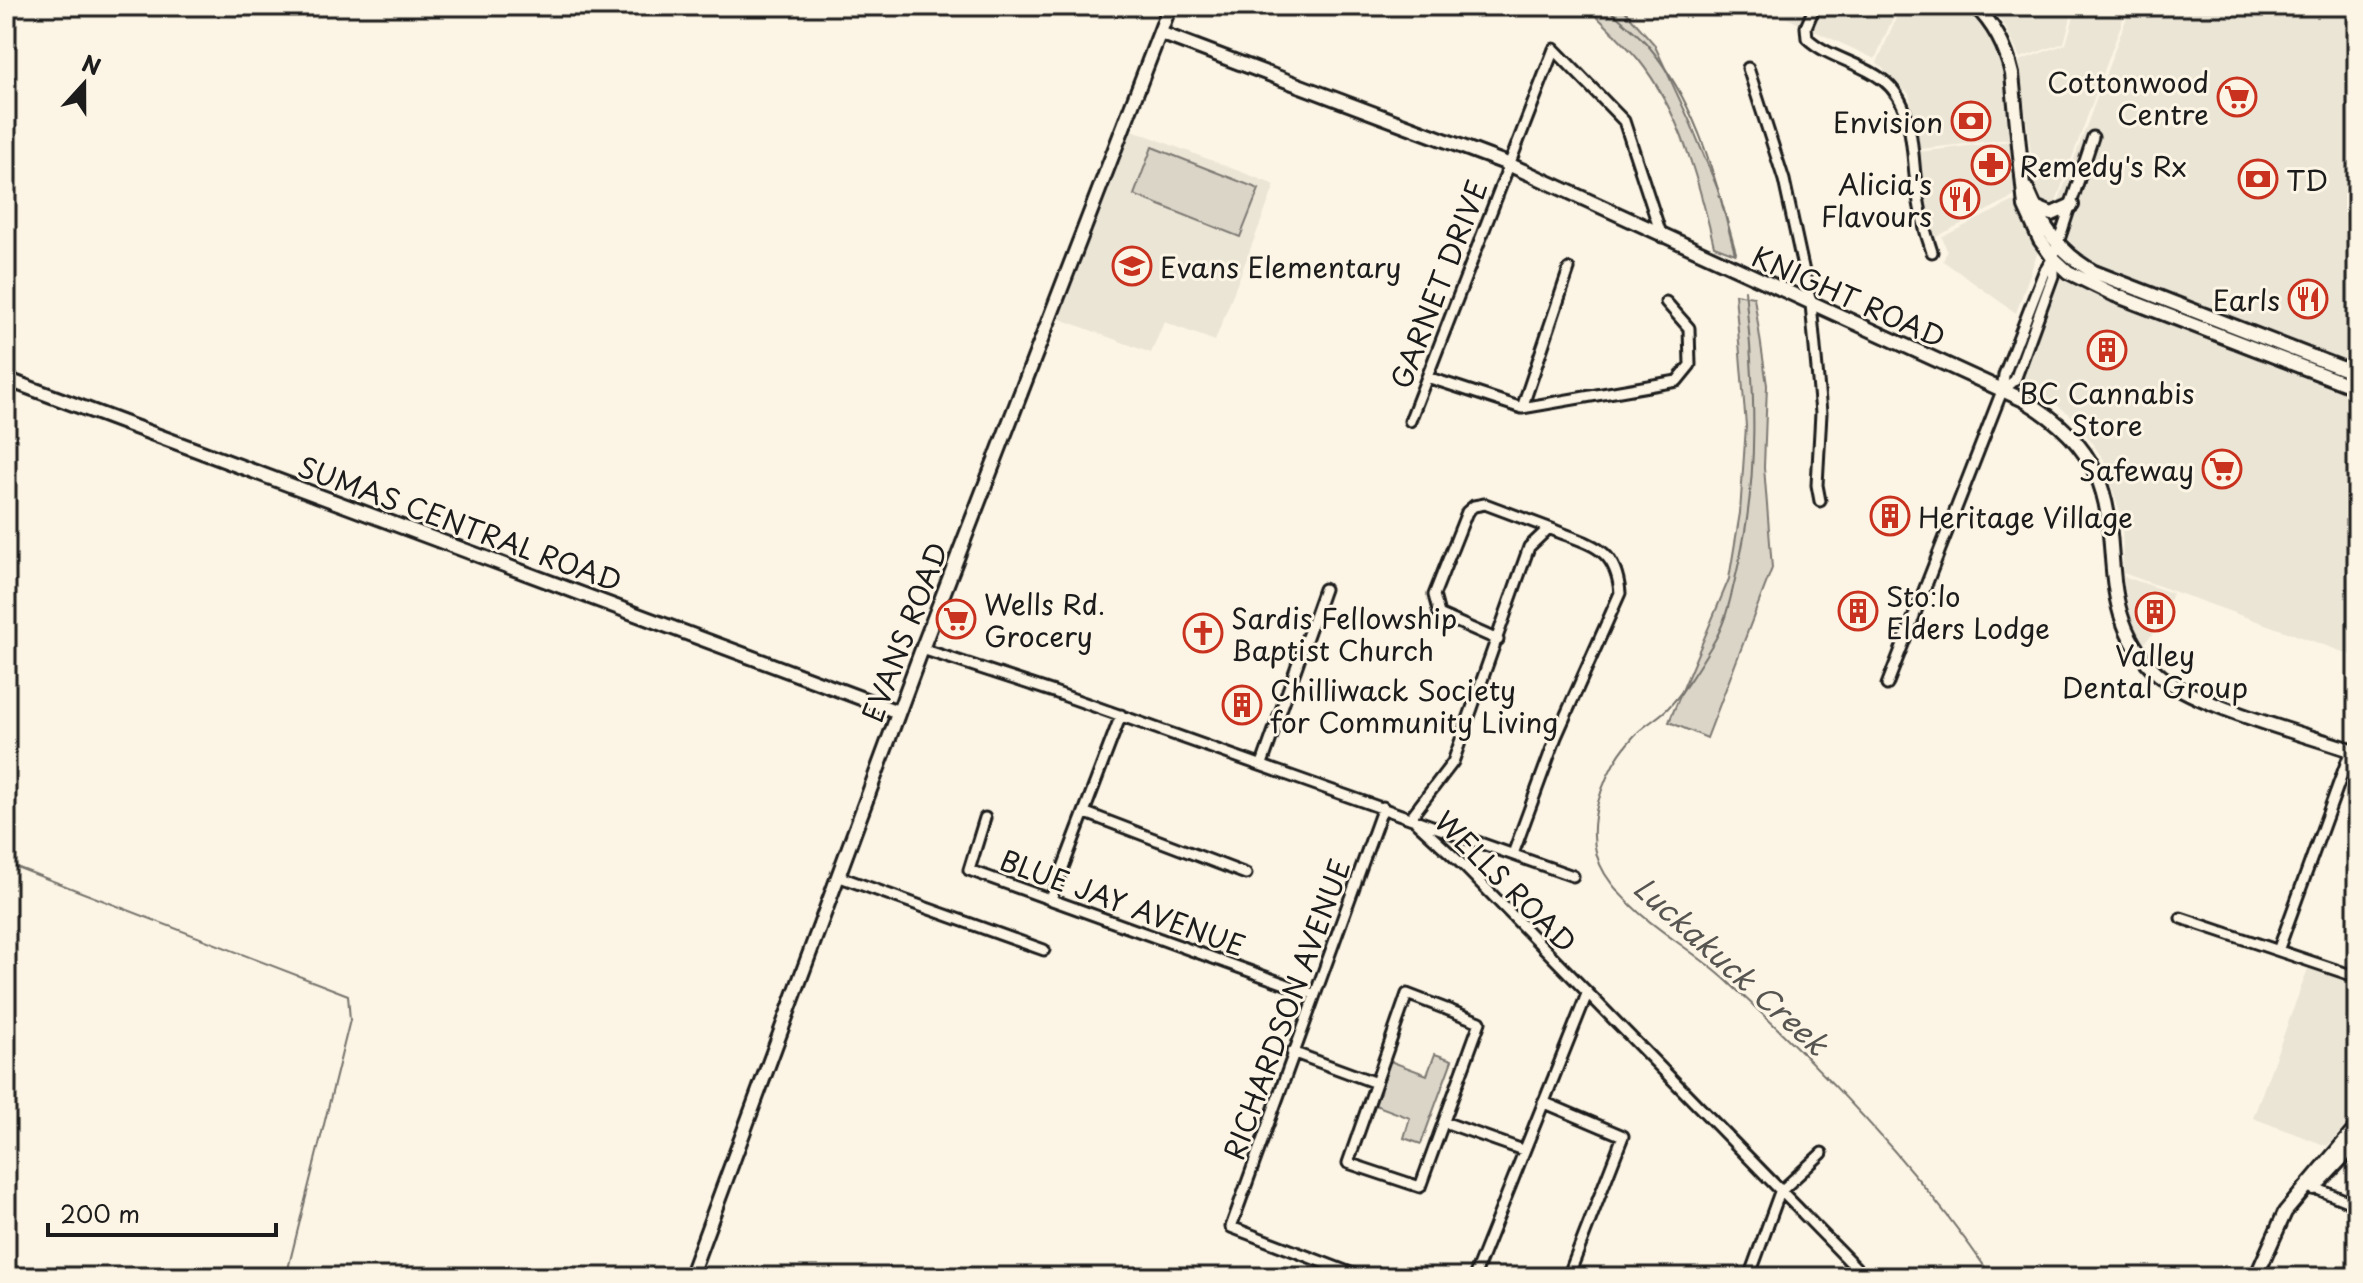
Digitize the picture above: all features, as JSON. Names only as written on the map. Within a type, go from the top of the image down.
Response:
[{"type":"street","name":"EVANS ROAD","points":[[690,1277],[840,877],[898,712],[1170,6]]},
{"type":"street","points":[[1815,6],[1806,27],[1807,38],[1816,47],[1877,76],[1901,101],[1932,252]]},
{"type":"street","points":[[1975,6],[1992,26],[2007,54],[2029,219],[2068,272],[2115,295],[2357,388]]},
{"type":"street","name":"KNIGHT ROAD","points":[[1160,33],[1508,164],[2053,417],[2091,461],[2109,510],[2118,602],[2127,631],[2155,672],[2194,696],[2354,751]]},
{"type":"street","name":"GARNET DRIVE","points":[[1410,421],[1554,49],[1624,121],[1662,237]]},
{"type":"street","points":[[1748,68],[1784,180],[1811,304],[1821,413],[1817,485],[1820,501]]},
{"type":"street","points":[[1887,685],[2002,391],[2004,375],[2040,281],[2055,252],[2093,137]]},
{"type":"street","points":[[2024,183],[2055,252],[2094,272],[2357,374]]},
{"type":"street","points":[[2034,206],[2052,214],[2072,205]]},
{"type":"street","points":[[1522,408],[1569,269]]},
{"type":"street","points":[[1427,377],[1522,408],[1677,381],[1690,365],[1689,328],[1666,302]]},
{"type":"street","name":"SUMAS CENTRAL ROAD","points":[[6,379],[898,712]]},
{"type":"street","points":[[1498,640],[1439,614],[1434,605],[1434,595],[1467,512],[1474,506],[1485,504],[1608,553],[1618,571],[1620,593],[1556,737],[1513,854]]},
{"type":"street","points":[[1549,528],[1529,547],[1453,762],[1411,817],[1573,876]]},
{"type":"street","points":[[1262,764],[1324,589]]},
{"type":"street","name":"WELLS ROAD","points":[[922,649],[1411,817],[1466,868],[1865,1277]]},
{"type":"street","points":[[1051,899],[1121,715]]},
{"type":"street","points":[[2279,948],[2354,751]]},
{"type":"street","name":"RICHARDSON AVENUE","points":[[1361,1277],[1231,1227],[1383,807]]},
{"type":"street","points":[[1086,813],[1246,874]]},
{"type":"street","name":"BLUE JAY AVENUE","points":[[985,818],[969,870],[1313,994]]},
{"type":"street","points":[[840,877],[1044,950]]},
{"type":"street","points":[[2181,918],[2279,948],[2357,977]]},
{"type":"street","points":[[1407,994],[1480,1022],[1420,1187],[1348,1163],[1376,1083],[1407,994]]},
{"type":"street","points":[[1474,1277],[1587,994]]},
{"type":"street","points":[[1292,1052],[1376,1083]]},
{"type":"street","points":[[1543,1102],[1623,1136],[1568,1277]]},
{"type":"street","points":[[1444,1122],[1523,1150]]},
{"type":"street","points":[[2264,1277],[2291,1217],[2310,1186],[2357,1127]]},
{"type":"street","points":[[2256,1277],[2285,1212],[2357,1142]]},
{"type":"street","points":[[1749,1277],[1780,1192],[1822,1153]]},
{"type":"street","points":[[2310,1186],[2357,1205]]},
{"type":"shaded area","points":[[1586,6],[1621,6],[1654,44],[1719,192],[1735,254],[1714,246],[1686,148],[1653,79],[1632,52]]},
{"type":"shaded area","points":[[1761,6],[1898,6],[1875,59]]},
{"type":"shaded area","points":[[1901,6],[1960,6],[1994,42],[2006,84],[2009,139],[1920,149],[1909,94],[1877,63]]},
{"type":"shaded area","points":[[1991,6],[2074,6],[2064,43],[2020,58],[2005,26]]},
{"type":"shaded area","points":[[2077,6],[2128,6],[2054,207],[2044,203],[2035,185],[2019,61],[2066,44]]},
{"type":"shaded area","name":"Cottonwood Centre","points":[[2131,6],[2357,6],[2357,366],[2109,270],[2076,252],[2056,228],[2057,205]]},
{"type":"shaded area","points":[[1130,129],[1275,185],[1215,341],[1164,322],[1151,353],[1058,318]]},
{"type":"shaded area","points":[[2010,141],[2015,196],[1934,238],[1926,214],[1918,152]]},
{"type":"shaded area","points":[[1152,147],[1259,189],[1240,237],[1134,195]]},
{"type":"shaded area","points":[[2016,200],[2038,251],[2016,313],[1943,261],[1947,251],[1942,237]]},
{"type":"shaded area","points":[[2061,277],[2357,395],[2357,657],[2123,573],[2122,520],[2104,460],[2074,418],[2023,379],[2024,367]]},
{"type":"shaded area","points":[[1735,294],[1754,297],[1767,385],[1764,467],[1772,568],[1707,738],[1669,722],[1729,579],[1740,513],[1746,426]]},
{"type":"shaded area","points":[[2123,576],[2172,593],[2160,626],[2144,643],[2131,622]]},
{"type":"shaded area","points":[[2309,966],[2357,984],[2357,1114],[2327,1146],[2253,1118]]},
{"type":"shaded area","points":[[1435,1054],[1452,1060],[1421,1144],[1404,1138],[1410,1118],[1375,1105],[1390,1061],[1427,1075]]},
{"type":"waterway","name":"Luckakuck Creek","points":[[1605,6],[1646,43],[1679,91],[1703,143],[1736,253]]},
{"type":"waterway","name":"Luckakuck Creek","points":[[1745,290],[1753,396],[1752,466],[1744,536],[1730,600],[1717,637],[1685,687],[1667,709],[1634,736],[1613,766],[1598,802],[1594,840],[1598,857],[1605,874],[1631,905],[1727,981],[1833,1084],[1901,1159],[1992,1277]]},
{"type":"waterway","points":[[6,863],[348,995],[350,1020],[286,1277]]},
{"type":"place","name":"Cottonwood Centre","points":[[2237,97]]},
{"type":"place","name":"Envision","points":[[1971,121]]},
{"type":"place","name":"Remedy's Rx","points":[[1991,165]]},
{"type":"place","name":"TD","points":[[2258,179]]},
{"type":"place","name":"Alicia's Flavours","points":[[1960,199]]},
{"type":"place","name":"Evans Elementary","points":[[1132,266]]},
{"type":"place","name":"Earls","points":[[2308,299]]},
{"type":"place","name":"BC Cannabis Store","points":[[2107,350]]},
{"type":"place","name":"Safeway","points":[[2222,469]]},
{"type":"place","name":"Heritage Village","points":[[1890,516]]},
{"type":"place","name":"Sto:lo Elders Lodge","points":[[1858,611]]},
{"type":"place","name":"Valley Dental Group","points":[[2155,612]]},
{"type":"place","name":"Wells Rd. Grocery","points":[[956,619]]},
{"type":"place","name":"Sardis Fellowship Baptist Church","points":[[1203,633]]},
{"type":"place","name":"Chilliwack Society for Community Living","points":[[1242,705]]}]
